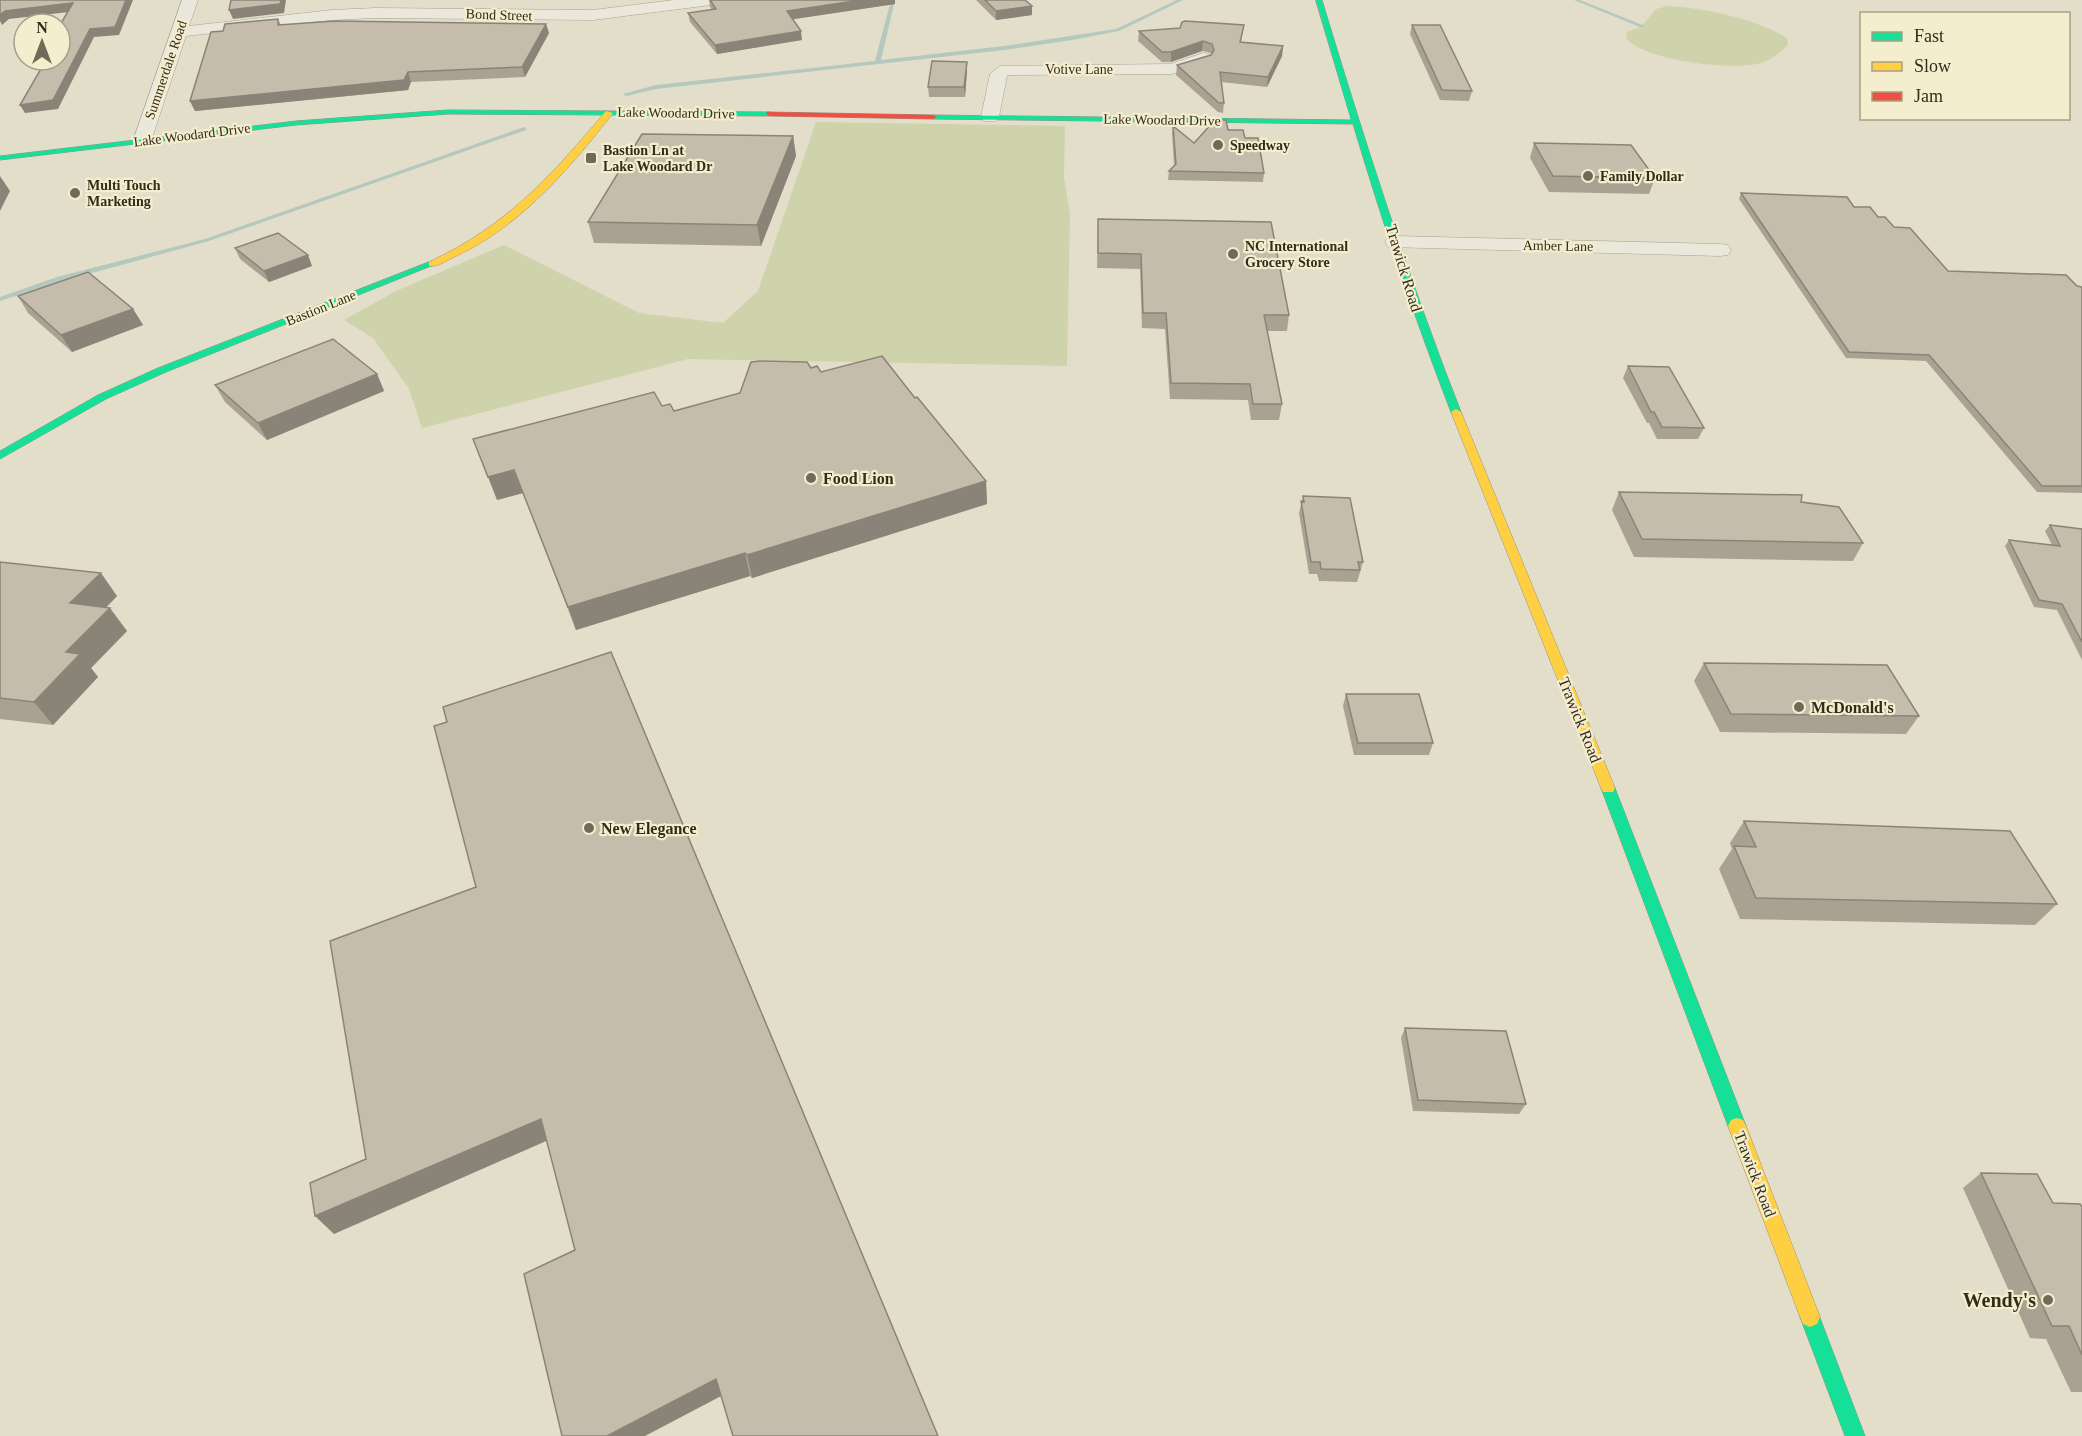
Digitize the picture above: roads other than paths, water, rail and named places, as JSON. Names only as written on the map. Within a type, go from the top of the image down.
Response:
[{"type":"street","name":"Summerdale Road","points":[[142,141],[190,0]]},
{"type":"street","name":"Bond Street","points":[[178,32],[332,15],[375,13],[593,15],[711,0]]},
{"type":"street","name":"Trawick Road","points":[[1319,0],[1355,122],[1422,327],[1617,812],[1856,1436]]},
{"type":"street","name":"Votive Lane","points":[[990,117],[999,74],[1006,70],[1172,69],[1203,58]]},
{"type":"street","name":"Lake Woodard Drive","points":[[0,158],[296,123],[390,115],[496,111],[1355,122]]},
{"type":"street","name":"Bastion Lane","points":[[0,456],[102,397],[162,370],[443,260],[469,246],[509,221],[549,184],[609,113]]},
{"type":"street","name":"Amber Lane","points":[[1396,242],[1720,250]]},
{"type":"waterway","points":[[878,61],[893,0]]},
{"type":"waterway","points":[[626,94],[656,87],[1004,48],[1072,38],[1117,30],[1181,0]]},
{"type":"waterway","points":[[1576,0],[1642,26]]},
{"type":"waterway","points":[[0,299],[60,279],[207,240],[524,129]]},
{"type":"place","name":"Speedway","points":[[1218,145]]},
{"type":"place","name":"Bastion Ln at Lake Woodard Dr","points":[[591,158]]},
{"type":"place","name":"Family Dollar","points":[[1588,176]]},
{"type":"place","name":"Multi Touch Marketing","points":[[75,193]]},
{"type":"place","name":"NC International Grocery Store","points":[[1233,254]]},
{"type":"place","name":"Food Lion","points":[[811,478]]},
{"type":"place","name":"McDonald's","points":[[1799,707]]},
{"type":"place","name":"New Elegance","points":[[589,828]]},
{"type":"place","name":"Wendy's","points":[[2048,1300]]}]
